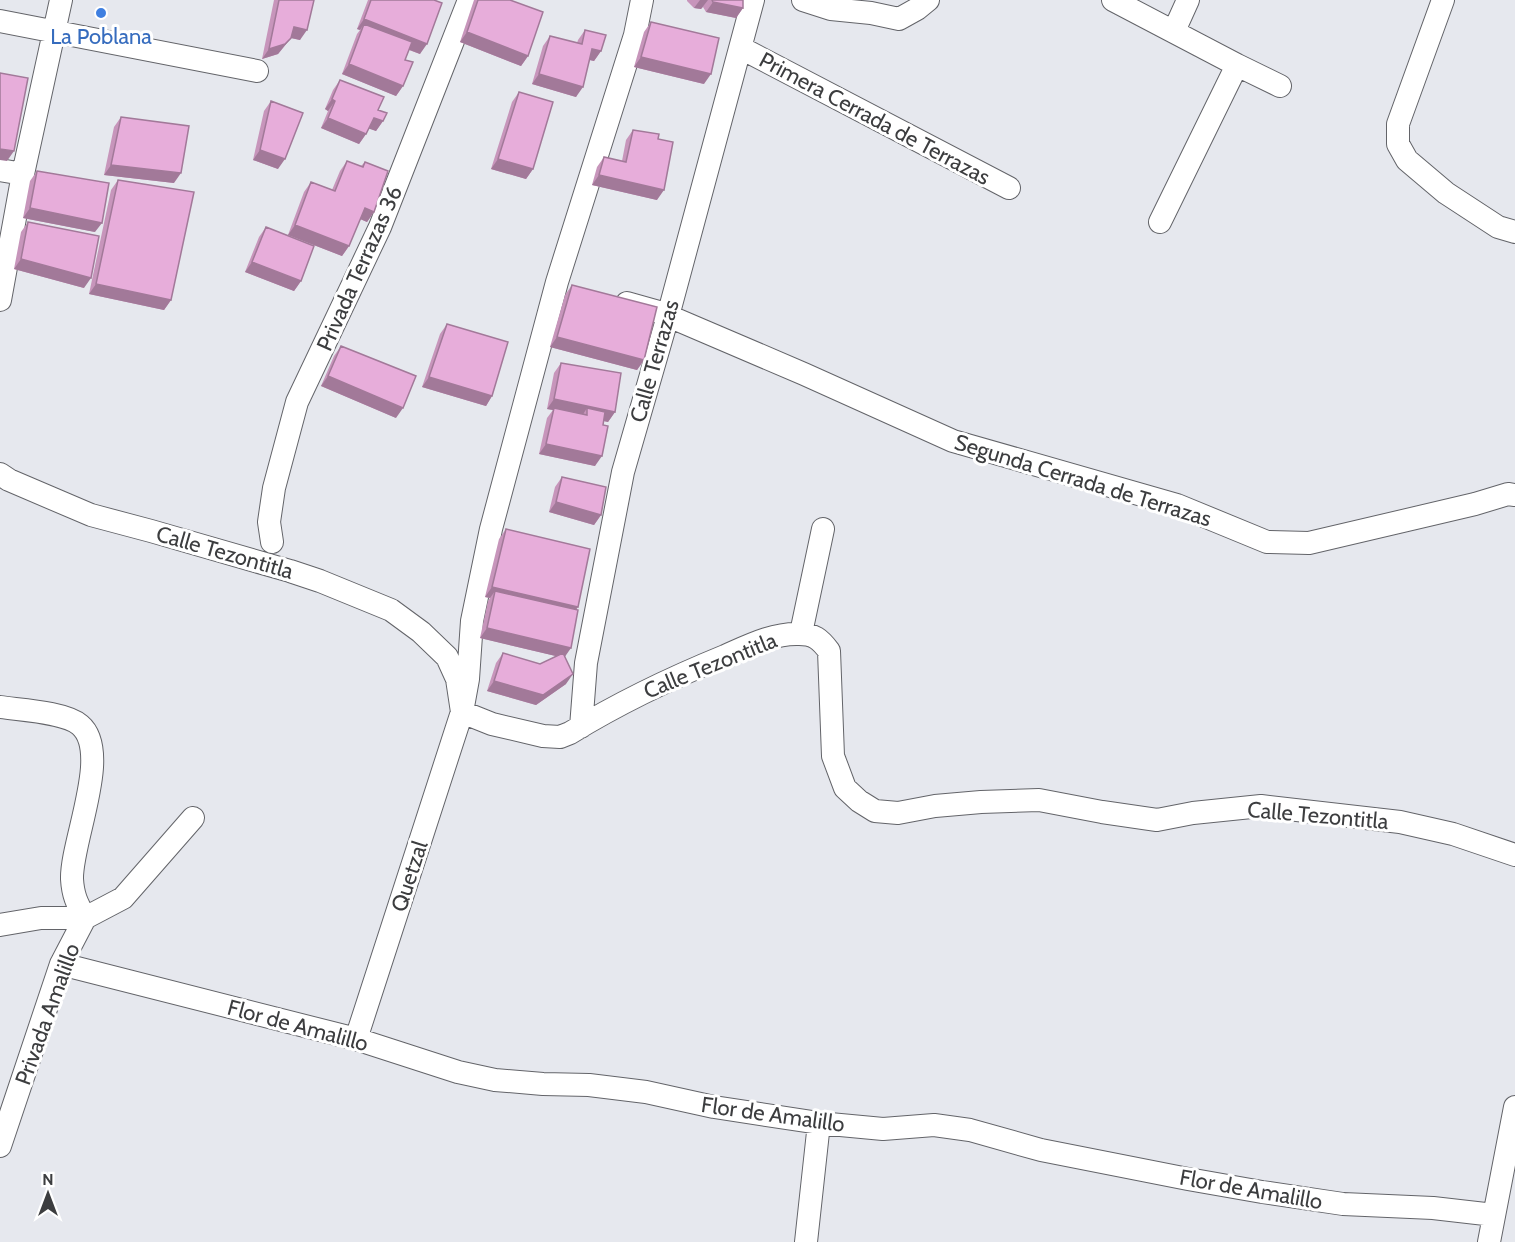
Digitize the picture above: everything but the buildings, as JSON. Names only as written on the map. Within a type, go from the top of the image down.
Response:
[{"type":"street","points":[[0,300],[23,174],[61,0]]},
{"type":"street","name":"Privada Terrazas 36","points":[[272,542],[269,522],[274,488],[297,402],[380,227],[469,0]]},
{"type":"street","points":[[462,712],[468,679],[472,621],[490,529],[557,282],[635,35],[642,0]]},
{"type":"street","name":"Calle Terrazas","points":[[580,727],[586,663],[622,472],[668,316],[753,0]]},
{"type":"street","points":[[803,0],[831,9],[899,19],[928,0]]},
{"type":"street","points":[[1113,0],[1280,86]]},
{"type":"street","points":[[1174,31],[1188,0]]},
{"type":"street","points":[[1443,0],[1398,124],[1398,144],[1407,160],[1446,193],[1498,227],[1515,232]]},
{"type":"street","points":[[0,21],[257,71]]},
{"type":"street","name":"Primera Cerrada de Terrazas","points":[[741,48],[1009,188]]},
{"type":"street","points":[[1160,222],[1238,65]]},
{"type":"street","points":[[0,170],[23,174]]},
{"type":"street","points":[[557,282],[580,288]]},
{"type":"street","points":[[602,295],[668,316]]},
{"type":"street","name":"Segunda Cerrada de Terrazas","points":[[668,316],[953,441],[1177,505],[1267,542],[1309,543],[1515,495]]},
{"type":"street","name":"Calle Tezontitla","points":[[0,474],[91,515],[290,571],[390,610],[421,632],[447,657],[457,679],[462,712],[492,724],[543,736],[560,737],[570,734],[630,699],[676,676],[762,640],[785,634],[801,633],[819,638],[828,651],[833,756],[845,788],[875,811],[898,813],[981,802],[1039,800],[1157,820],[1192,813],[1261,806],[1400,822],[1453,834],[1515,855]]},
{"type":"street","points":[[801,633],[824,529]]},
{"type":"street","points":[[0,707],[61,716],[79,724],[89,736],[93,755],[84,819],[74,854],[72,877],[74,896],[85,918]]},
{"type":"street","name":"Quetzal","points":[[356,1039],[462,712]]},
{"type":"street","points":[[0,925],[41,918],[85,918],[123,898],[193,818]]},
{"type":"street","name":"Privada Amalillo","points":[[0,1146],[61,964],[85,918]]},
{"type":"street","name":"Flor de Amalillo","points":[[61,964],[356,1039],[458,1072],[495,1080],[589,1085],[646,1092],[714,1107],[819,1123],[883,1129],[934,1125],[970,1130],[1041,1150],[1273,1193],[1343,1204],[1433,1208],[1494,1215]]},
{"type":"street","points":[[1489,1242],[1515,1107]]},
{"type":"street","points":[[806,1242],[819,1123]]},
{"type":"place","name":"La Poblana","points":[[101,13]]}]
